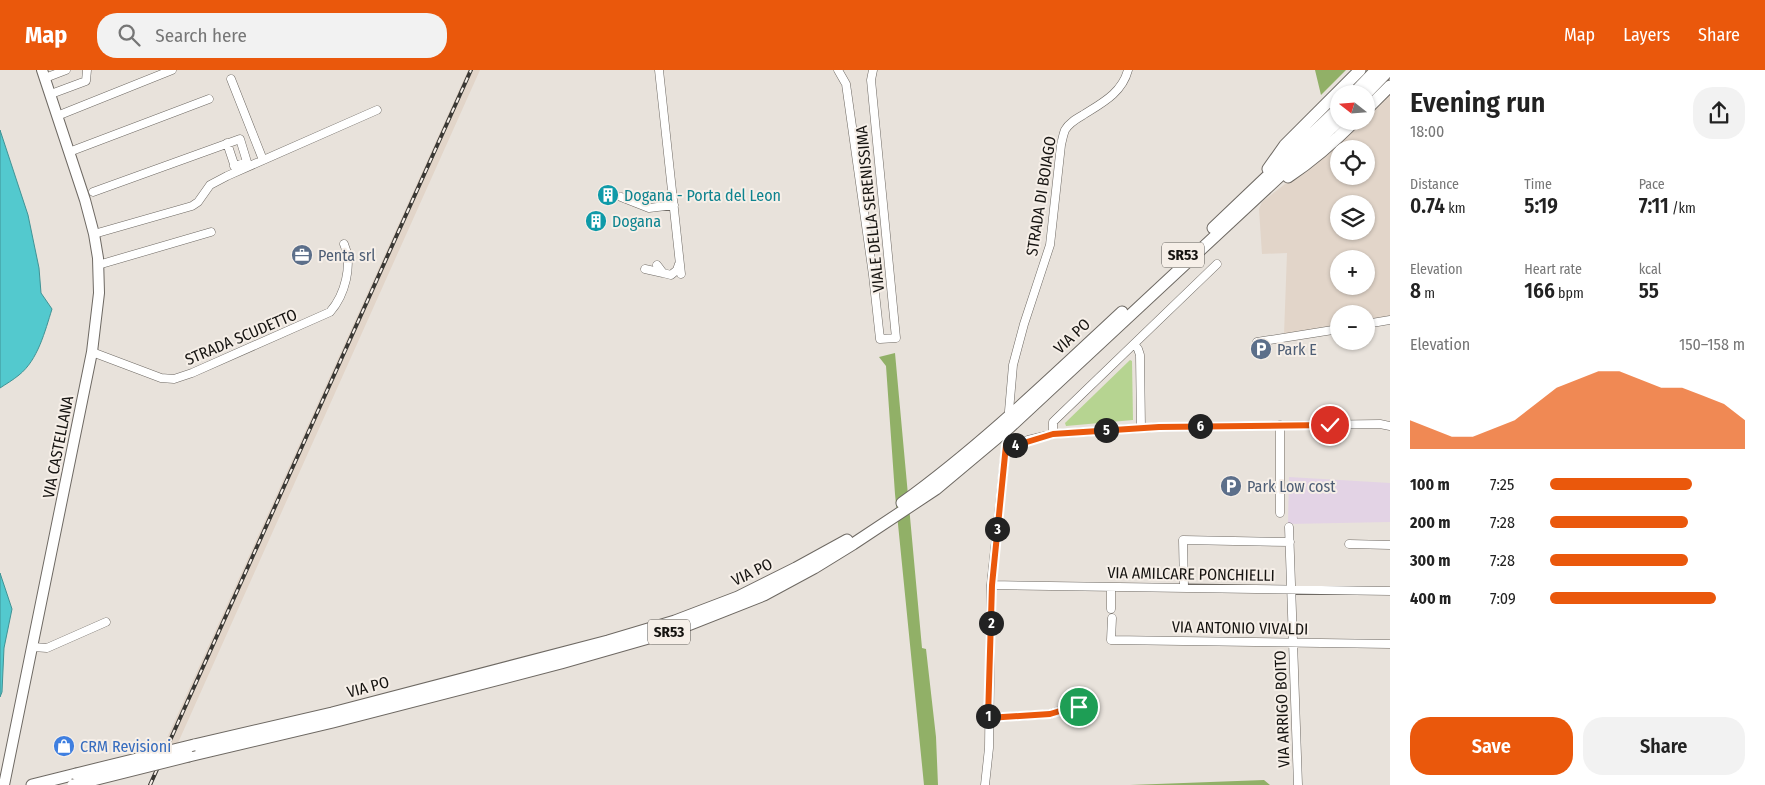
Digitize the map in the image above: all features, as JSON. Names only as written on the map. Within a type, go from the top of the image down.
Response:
[{"type":"highway","points":[[1254,195],[1285,145],[1360,70]]},
{"type":"highway","points":[[1362,85],[1376,70]]},
{"type":"highway","points":[[1375,85],[1389,70]]},
{"type":"highway","points":[[1375,101],[1390,86]]},
{"type":"highway","name":"VIA PO","points":[[1254,195],[1330,117]]},
{"type":"highway","name":"VIA PO","points":[[32,785],[74,781],[608,641],[675,621],[729,600],[796,568],[849,539],[943,474],[1330,129]]},
{"type":"highway","points":[[1254,195],[1306,165],[1346,130]]},
{"type":"main road","name":"VIA CASTELLANA","points":[[3,783],[33,647],[92,352],[98,306],[98,264],[94,234],[85,200],[44,74]]},
{"type":"street","points":[[44,74],[66,70]]},
{"type":"street","points":[[51,94],[86,81],[87,70]]},
{"type":"street","points":[[57,116],[172,70]]},
{"type":"street","points":[[659,70],[681,274]]},
{"type":"street","name":"VIALE DELLA SERENISSIMA","points":[[838,70],[846,84],[873,275],[880,339],[896,338],[871,80],[873,70]]},
{"type":"street","name":"STRADA DI BOIAGO","points":[[1009,411],[1013,365],[1024,324],[1050,245],[1061,145],[1065,130],[1073,121],[1120,89],[1128,70]]},
{"type":"street","points":[[231,79],[263,160]]},
{"type":"street","points":[[69,152],[209,99]]},
{"type":"street","points":[[236,169],[263,160],[377,110]]},
{"type":"street","points":[[85,200],[93,192],[240,139],[247,162],[210,185],[198,202],[192,206],[94,234]]},
{"type":"street","points":[[227,144],[236,169]]},
{"type":"street","points":[[81,189],[93,192]]},
{"type":"street","points":[[621,197],[649,208],[674,205]]},
{"type":"street","points":[[98,264],[211,232]]},
{"type":"street","name":"STRADA SCUDETTO","points":[[92,352],[161,378],[174,379],[192,373],[330,312],[340,296],[349,260],[344,244]]},
{"type":"street","points":[[645,269],[671,275],[677,270],[679,264]]},
{"type":"street","points":[[1053,434],[1054,422],[1217,264]]},
{"type":"street","points":[[657,265],[662,273]]},
{"type":"street","points":[[1375,322],[1390,320]]},
{"type":"street","points":[[1257,342],[1330,330]]},
{"type":"street","points":[[1134,344],[1140,355],[1141,428]]},
{"type":"street","points":[[985,785],[989,748],[988,718],[992,585],[1007,441],[1017,445],[1053,434],[1159,427],[1383,424],[1390,426]]},
{"type":"street","points":[[1280,426],[1280,513]]},
{"type":"street","name":"VIA ARRIGO BOITO","points":[[1289,527],[1298,785]]},
{"type":"street","points":[[1184,587],[1184,540],[1290,542]]},
{"type":"street","points":[[1349,544],[1390,545]]},
{"type":"street","name":"VIA AMILCARE PONCHIELLI","points":[[992,585],[1390,591]]},
{"type":"street","points":[[1111,587],[1111,609]]},
{"type":"street","name":"VIA ANTONIO VIVALDI","points":[[1112,618],[1111,640],[1390,644]]},
{"type":"street","points":[[33,647],[47,648],[106,622]]},
{"type":"street","points":[[988,718],[1050,714],[1079,707],[1083,714]]},
{"type":"shaded area","points":[[468,70],[480,70],[177,745],[162,749]]},
{"type":"shaded area","points":[[1390,92],[1390,317],[1375,320],[1375,305],[1330,305],[1330,327],[1284,335],[1287,253],[1262,254],[1259,209],[1262,202],[1330,149],[1330,185],[1375,185],[1375,140],[1339,140],[1350,130],[1375,130],[1375,106]]},
{"type":"shaded area","points":[[1289,477],[1390,483],[1390,522],[1288,524]]},
{"type":"green space","points":[[1315,70],[1346,70],[1330,85],[1321,95]]},
{"type":"green space","points":[[895,353],[922,648],[926,649],[936,737],[938,785],[924,785],[895,494],[886,366],[879,357]]},
{"type":"green space","points":[[1130,360],[1132,361],[1133,420],[1066,426],[1065,423]]},
{"type":"green space","points":[[1264,780],[1270,785],[1130,785]]},
{"type":"water","points":[[0,130],[28,215],[39,268],[41,293],[52,309],[40,345],[26,369],[0,388]]},
{"type":"water","points":[[0,573],[12,609],[4,648],[2,692],[0,697]]},
{"type":"railway","points":[[150,785],[471,70]]},
{"type":"place","name":"Dogana - Porta del Leon","points":[[608,195]]},
{"type":"place","name":"Dogana","points":[[596,221]]},
{"type":"place","name":"Penta srl","points":[[302,255]]},
{"type":"place","name":"Park E","points":[[1261,349]]},
{"type":"place","name":"Park Low cost","points":[[1231,486]]},
{"type":"place","name":"CRM Revisioni","points":[[64,746]]},
{"type":"route","points":[[1079,707],[1050,714],[988,718],[992,585],[1006,445],[1017,445],[1049,434],[1141,428],[1330,425]]}]
